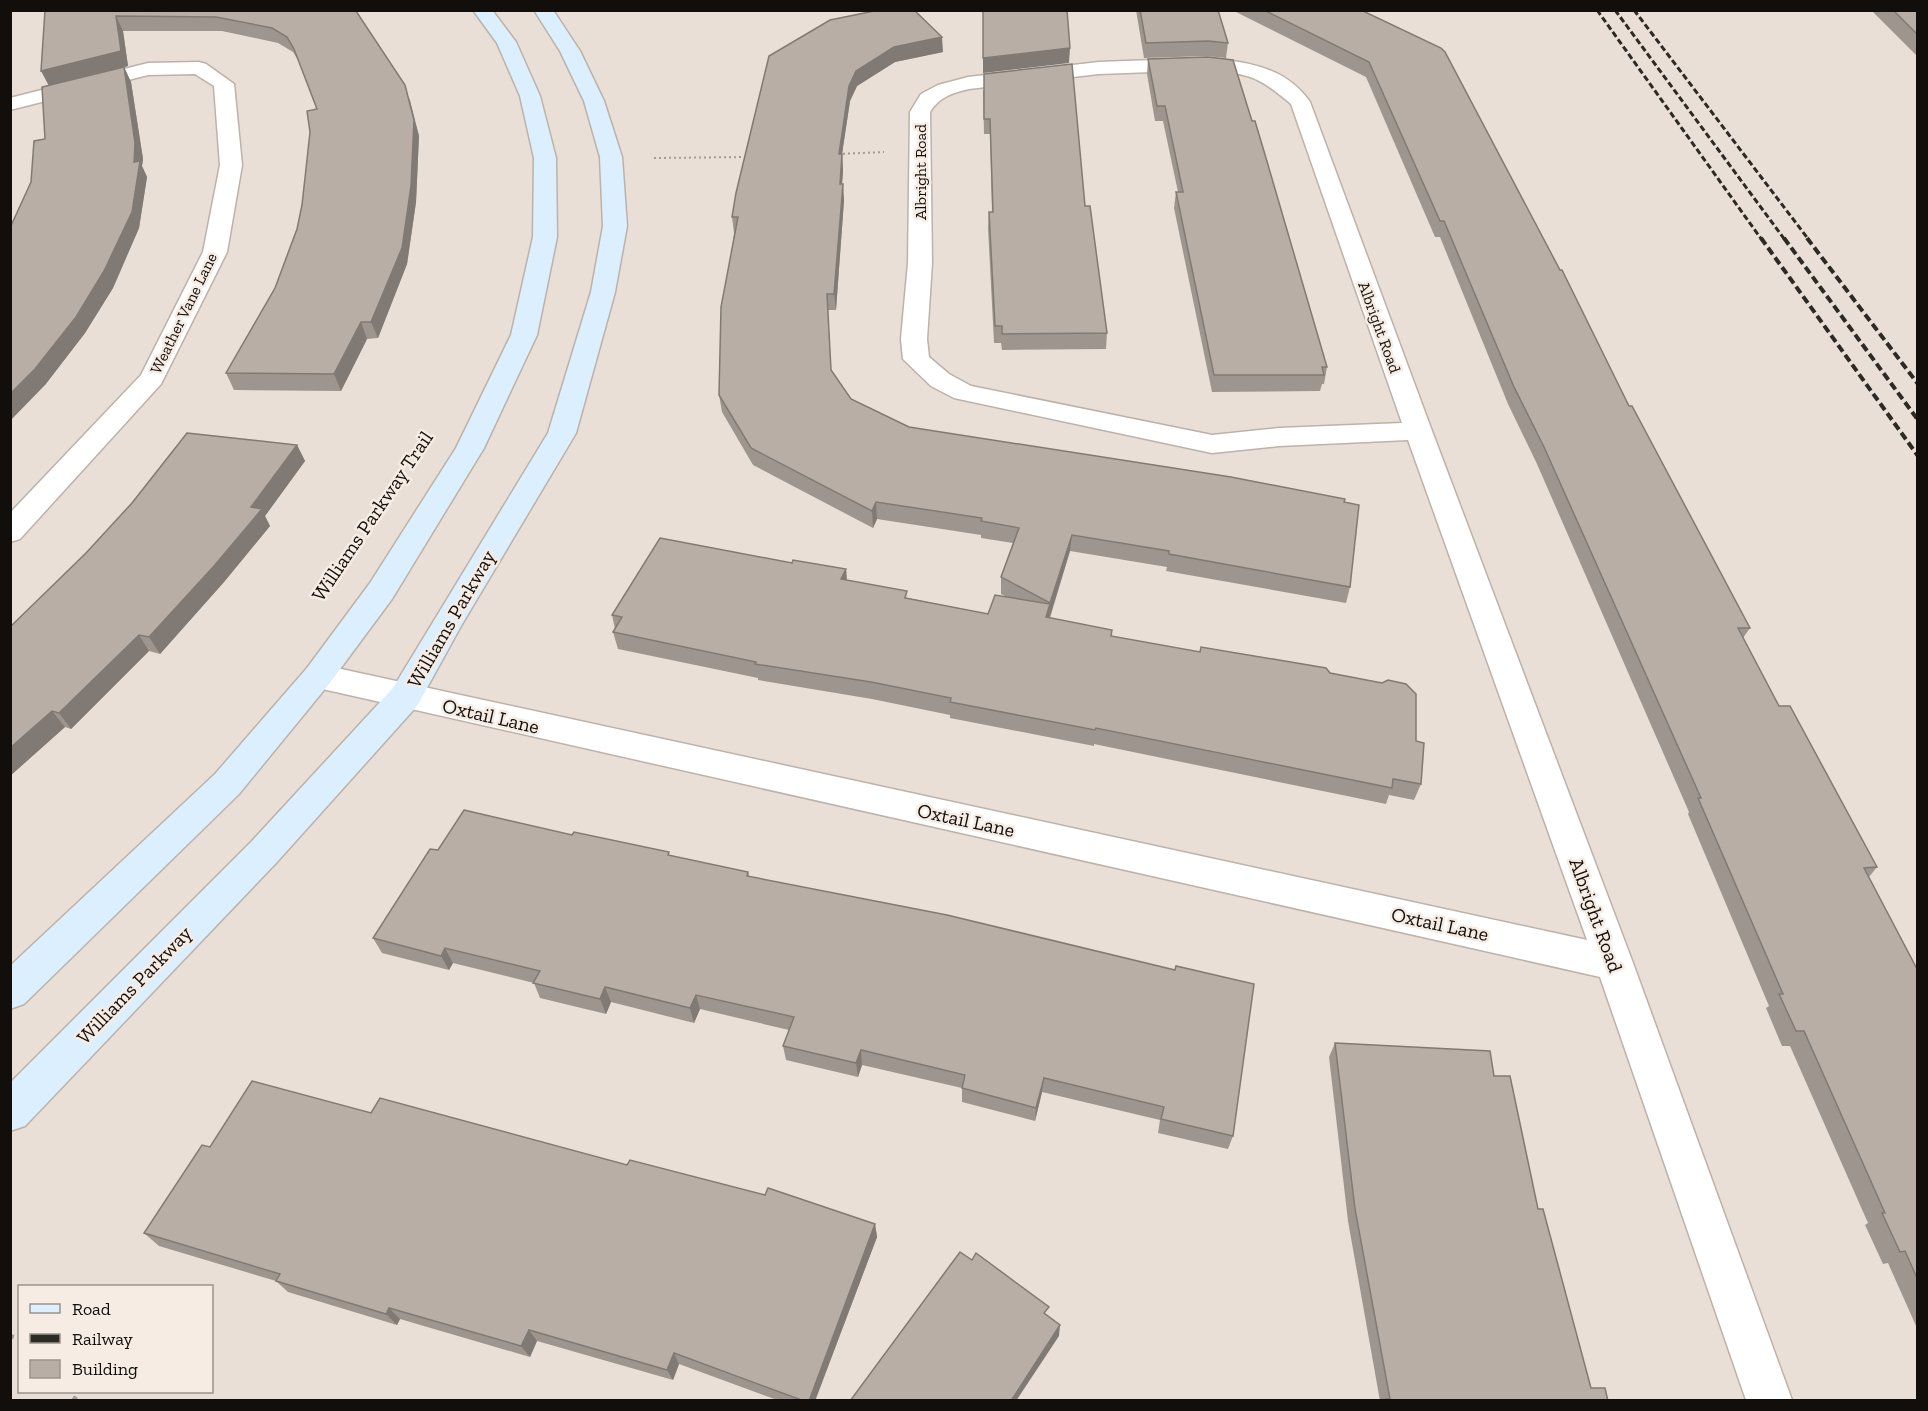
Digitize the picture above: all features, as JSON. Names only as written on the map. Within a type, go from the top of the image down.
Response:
[{"type":"main road","points":[[10,992],[227,784],[318,676],[381,591],[470,448],[524,335],[545,237],[545,158],[530,96],[506,42],[482,10]]},
{"type":"main road","name":"Williams Parkway","points":[[10,1112],[264,852],[405,697],[447,622],[562,433],[603,292],[615,226],[611,157],[594,101],[570,51],[543,10]]},
{"type":"street","name":"Albright Road","points":[[1418,431],[1280,437],[1212,444],[963,392],[940,380],[916,359],[914,339],[920,263],[920,112],[928,98],[945,88],[968,83],[1100,68],[1206,64],[1249,68],[1276,81],[1300,102],[1418,431],[1614,963],[1769,1401]]},
{"type":"street","name":"Weather Vane Lane","points":[[10,104],[148,69],[199,68],[224,84],[231,165],[215,252],[152,378],[10,532]]},
{"type":"street","name":"Oxtail Lane","points":[[318,676],[1614,963]]},
{"type":"path","points":[[837,154],[920,151]]},
{"type":"path","points":[[654,158],[753,157]]},
{"type":"building","points":[[45,10],[356,11],[405,85],[414,120],[411,186],[402,248],[371,322],[361,322],[334,374],[226,373],[275,288],[297,229],[302,205],[310,132],[307,111],[317,109],[294,49],[287,37],[272,28],[216,17],[116,16],[121,51],[41,71]]},
{"type":"building","points":[[879,10],[914,10],[942,37],[894,47],[856,71],[849,86],[839,154],[842,154],[840,184],[843,184],[834,294],[827,294],[831,370],[851,399],[909,427],[1231,477],[1345,499],[1344,502],[1359,505],[1350,587],[1169,554],[1169,551],[1072,535],[1050,603],[1001,577],[1019,528],[981,521],[982,518],[876,502],[872,511],[751,448],[719,395],[721,307],[738,217],[732,217],[736,193],[769,56],[830,20]]},
{"type":"building","points":[[983,10],[1067,10],[1070,48],[983,58]]},
{"type":"building","points":[[1140,10],[1218,10],[1228,43],[1208,41],[1146,43]]},
{"type":"building","points":[[1264,10],[1361,10],[1445,52],[1562,270],[1629,406],[1632,406],[1750,628],[1738,628],[1779,706],[1790,706],[1877,867],[1864,868],[1917,969],[1917,1278],[1905,1251],[1900,1252],[1882,1213],[1885,1213],[1804,1031],[1796,1031],[1779,994],[1783,994],[1698,798],[1701,798],[1544,447],[1514,387],[1444,221],[1440,221],[1369,62]]},
{"type":"building","points":[[1893,10],[1917,10],[1917,34]]},
{"type":"building","points":[[1208,57],[1233,60],[1252,121],[1255,121],[1327,367],[1322,367],[1324,375],[1214,375],[1176,192],[1183,192],[1165,106],[1157,106],[1148,59]]},
{"type":"building","points":[[1072,64],[1085,206],[1090,206],[1107,333],[1002,334],[1002,326],[995,326],[989,212],[993,212],[990,119],[984,119],[984,74]]},
{"type":"building","points":[[124,67],[135,143],[134,162],[140,161],[132,212],[104,271],[76,317],[35,369],[10,394],[10,228],[31,182],[34,141],[45,139],[42,87]]},
{"type":"building","points":[[187,433],[297,445],[251,507],[262,509],[149,637],[139,635],[59,713],[52,711],[10,748],[10,627],[86,553],[132,503]]},
{"type":"building","points":[[660,538],[792,563],[793,560],[846,569],[841,579],[907,591],[905,598],[988,614],[995,595],[1050,604],[1046,617],[1112,630],[1111,636],[1200,652],[1201,647],[1326,668],[1330,673],[1382,683],[1388,680],[1406,684],[1416,694],[1416,741],[1424,743],[1421,784],[1393,779],[1392,788],[1096,728],[1095,730],[950,702],[951,698],[871,682],[755,664],[756,662],[613,632],[622,617],[612,615]]},
{"type":"building","points":[[464,810],[572,835],[574,832],[669,852],[668,855],[748,872],[747,876],[947,915],[1175,970],[1176,966],[1254,984],[1233,1136],[1161,1119],[1164,1107],[1044,1078],[1036,1108],[962,1088],[965,1075],[861,1050],[856,1063],[783,1046],[794,1017],[696,995],[690,1008],[605,987],[600,999],[533,983],[540,971],[445,948],[441,956],[373,938],[430,849],[438,850]]},
{"type":"building","points":[[1335,1043],[1490,1051],[1494,1076],[1510,1076],[1538,1209],[1543,1209],[1591,1388],[1605,1388],[1608,1401],[1386,1401],[1390,1399],[1355,1209]]},
{"type":"building","points":[[252,1081],[371,1113],[380,1098],[627,1165],[630,1160],[765,1195],[768,1188],[875,1224],[809,1401],[674,1353],[667,1370],[529,1330],[521,1346],[389,1308],[386,1314],[276,1281],[280,1274],[144,1233],[202,1145],[210,1147]]},
{"type":"building","points":[[960,1252],[972,1260],[976,1253],[1049,1307],[1044,1313],[1060,1325],[1011,1401],[850,1401]]},
{"type":"railway","points":[[1597,10],[1762,240]]},
{"type":"railway","points":[[1615,10],[1785,240]]},
{"type":"railway","points":[[1634,10],[1809,240]]},
{"type":"railway","points":[[1761,238],[1918,456]]},
{"type":"railway","points":[[1784,238],[1918,420]]},
{"type":"railway","points":[[1807,238],[1918,384]]}]
